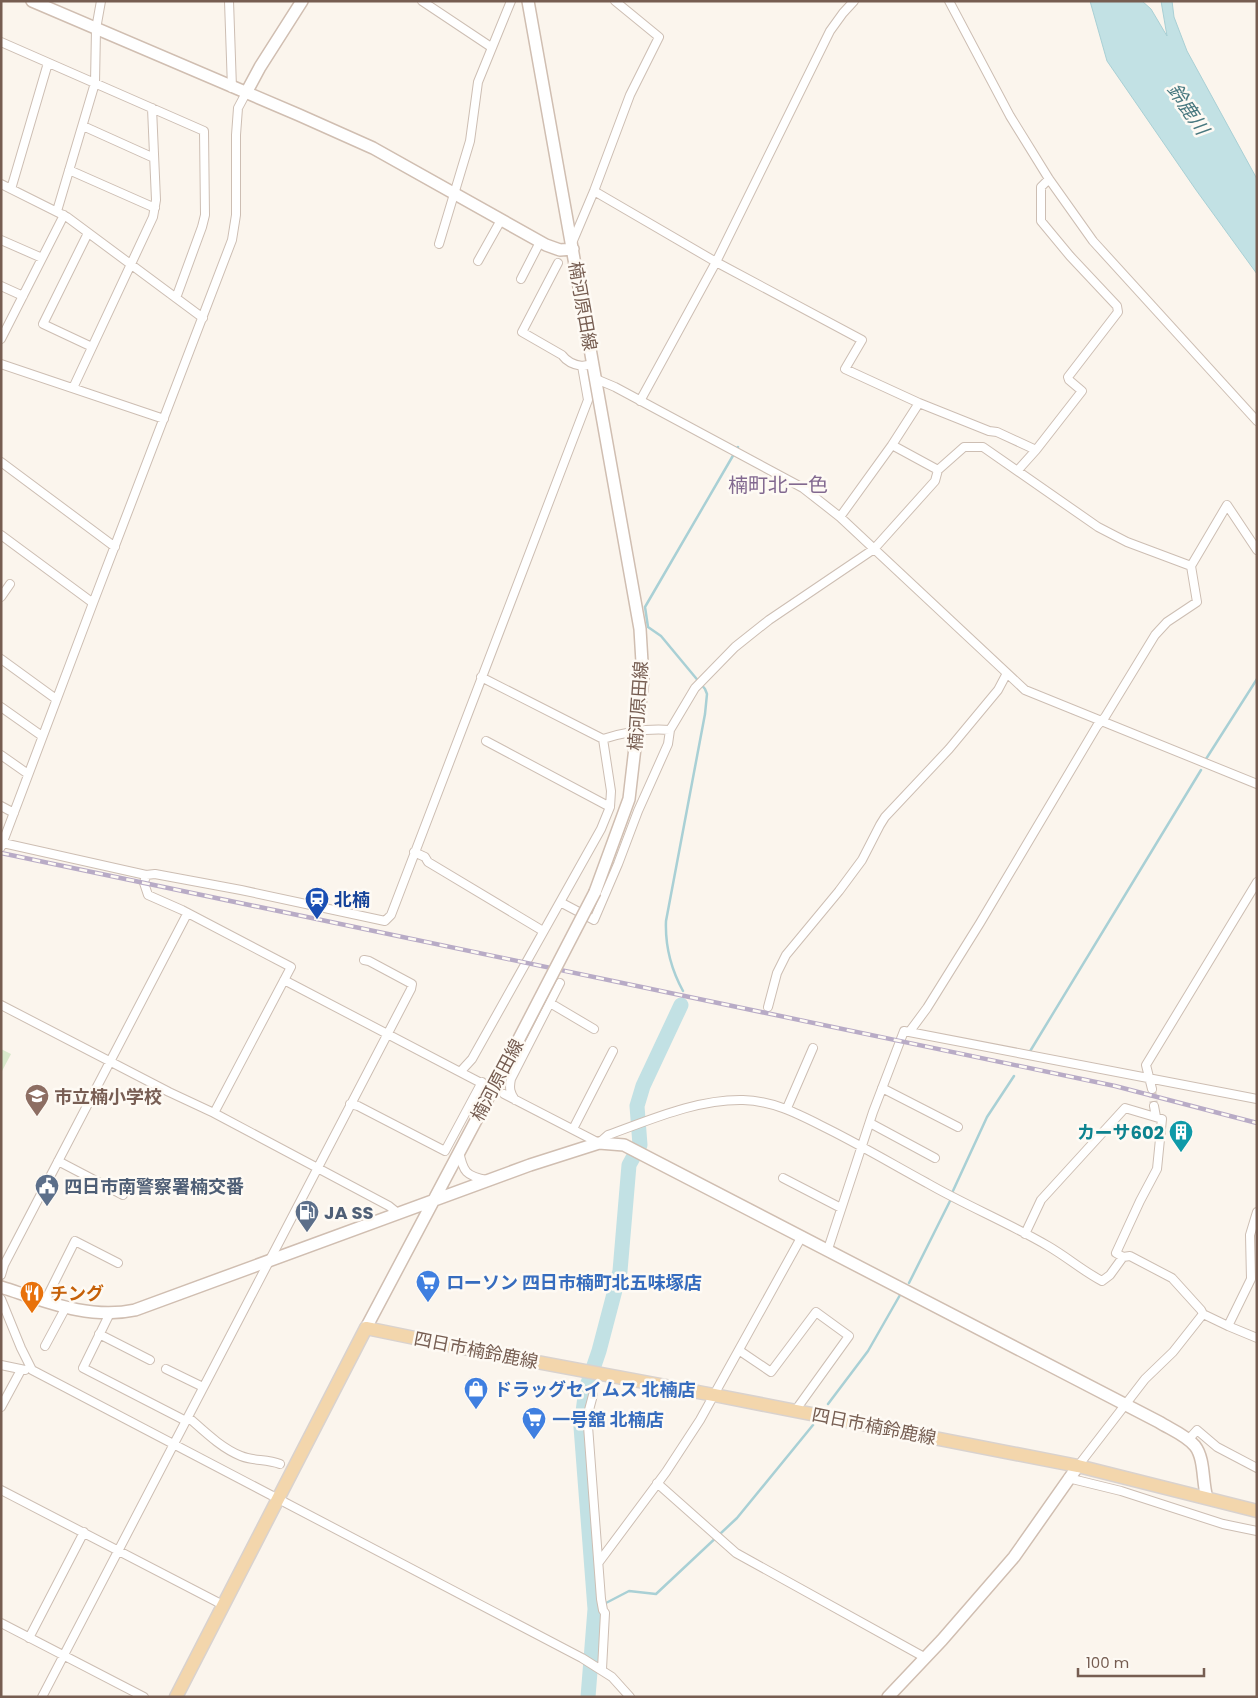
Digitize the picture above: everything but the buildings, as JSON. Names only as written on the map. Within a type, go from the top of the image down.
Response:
[{"type":"main road","name":"四日市楠鈴鹿線","points":[[366,1328],[1078,1466],[1257,1511]]},
{"type":"main road","points":[[176,1697],[366,1328]]},
{"type":"street","points":[[32,1],[373,148],[540,242],[560,250],[572,246],[630,95],[659,37],[615,1]]},
{"type":"street","points":[[1,339],[42,258],[60,213],[69,170],[95,83],[96,29],[101,1]]},
{"type":"street","points":[[229,1],[232,88]]},
{"type":"street","points":[[302,1],[260,67],[238,108],[236,135],[237,194],[234,231],[203,318],[92,603],[2,845],[146,875],[155,874],[242,890],[385,921],[391,916],[588,400],[588,365],[576,365],[522,332],[558,263]]},
{"type":"street","points":[[422,1],[491,47]]},
{"type":"street","points":[[439,244],[470,141],[478,82],[511,1]]},
{"type":"street","name":"楠河原田線","points":[[366,1328],[435,1200],[594,892],[628,799],[638,731],[643,679],[640,629],[596,379],[588,365],[572,246],[528,1]]},
{"type":"street","points":[[640,400],[716,262],[830,31],[854,1]]},
{"type":"street","points":[[949,1],[1010,116],[1049,180],[1093,241],[1257,421]]},
{"type":"street","points":[[1,43],[204,131],[205,216],[176,298]]},
{"type":"street","points":[[11,189],[48,63]]},
{"type":"street","points":[[73,388],[153,217],[155,208],[152,108]]},
{"type":"street","points":[[83,126],[154,158]]},
{"type":"street","points":[[69,170],[155,208]]},
{"type":"street","points":[[1018,470],[1082,391],[1068,380],[1068,377],[1118,312],[1118,306],[1070,256],[1041,221],[1041,187],[1049,180]]},
{"type":"street","points":[[1,184],[60,213],[203,318]]},
{"type":"street","points":[[594,190],[716,262],[862,340],[845,369],[919,403],[989,431],[997,432],[1036,450]]},
{"type":"street","points":[[478,261],[501,220]]},
{"type":"street","points":[[88,233],[43,324],[92,347]]},
{"type":"street","points":[[1,240],[42,258]]},
{"type":"street","points":[[521,279],[540,242]]},
{"type":"street","points":[[1,286],[23,296]]},
{"type":"street","points":[[1,364],[164,419]]},
{"type":"street","points":[[596,379],[640,400],[803,488],[840,517],[1030,693],[1257,784]]},
{"type":"street","points":[[840,517],[892,445],[919,403]]},
{"type":"street","points":[[982,447],[989,431]]},
{"type":"street","points":[[892,445],[938,470]]},
{"type":"street","points":[[560,902],[594,920],[638,811],[668,744],[670,730],[678,713],[701,682],[735,647],[769,620],[874,549],[935,481],[938,470],[964,448],[982,447],[1018,470],[1098,527],[1126,542],[1191,566]]},
{"type":"street","points":[[1,462],[115,547]]},
{"type":"street","points":[[910,1032],[927,1008],[976,927],[980,924],[1097,726],[1156,635],[1167,622],[1197,602],[1191,566],[1227,505],[1257,550]]},
{"type":"street","points":[[1,535],[92,603]]},
{"type":"street","points":[[1,597],[10,584]]},
{"type":"street","points":[[1,659],[56,698]]},
{"type":"street","points":[[768,1007],[777,973],[786,955],[862,860],[885,817],[949,749],[998,690],[1007,673]]},
{"type":"street","points":[[481,677],[603,739],[618,734],[652,729],[670,730]]},
{"type":"street","points":[[1,707],[42,736]]},
{"type":"street","points":[[461,1072],[472,1059],[601,828],[610,807],[610,775],[603,739]]},
{"type":"street","points":[[486,741],[610,807]]},
{"type":"street","points":[[1,756],[28,774]]},
{"type":"street","points":[[1,806],[14,813]]},
{"type":"street","points":[[414,852],[543,931]]},
{"type":"street","points":[[146,875],[144,883],[148,895],[291,967],[214,1113]]},
{"type":"street","points":[[1152,1089],[1146,1065],[1257,882]]},
{"type":"street","points":[[1,1275],[4,1265],[187,914]]},
{"type":"street","points":[[42,1697],[412,984],[369,960],[364,960]]},
{"type":"street","points":[[284,980],[482,1083],[445,1151],[358,1106],[350,1104]]},
{"type":"street","points":[[515,1100],[511,1094],[511,1079],[560,983]]},
{"type":"street","points":[[550,1003],[594,1030]]},
{"type":"street","points":[[1,1005],[110,1062],[214,1113],[389,1206],[398,1214]]},
{"type":"street","points":[[828,1249],[861,1145],[904,1031],[1150,1080],[1257,1099]]},
{"type":"street","points":[[787,1108],[813,1048]]},
{"type":"street","points":[[573,1129],[613,1051]]},
{"type":"street","points":[[882,1088],[958,1127]]},
{"type":"street","points":[[504,1094],[599,1143]]},
{"type":"street","points":[[599,1143],[608,1135],[681,1110],[729,1100],[754,1101],[787,1108],[861,1145],[952,1196],[1051,1247],[1084,1271],[1102,1281],[1110,1275],[1123,1256]]},
{"type":"street","points":[[1154,1106],[1156,1117]]},
{"type":"street","points":[[1025,1234],[1042,1200],[1125,1108],[1156,1117],[1162,1120],[1157,1169],[1116,1253],[1130,1256],[1172,1278],[1202,1310],[1203,1314],[1257,1338]]},
{"type":"street","points":[[870,1123],[935,1158]]},
{"type":"street","points":[[32,1370],[21,1348],[2,1292],[45,1300],[81,1311],[110,1313],[135,1310],[487,1180],[599,1143],[624,1145],[1126,1403],[1188,1440],[1198,1452],[1207,1498]]},
{"type":"street","points":[[459,1151],[462,1164],[468,1174],[487,1180]]},
{"type":"street","points":[[58,1161],[123,1196]]},
{"type":"street","points":[[783,1178],[841,1208]]},
{"type":"street","points":[[1228,1326],[1251,1280],[1250,1235],[1257,1212]]},
{"type":"street","points":[[599,1562],[657,1484],[700,1420],[740,1351],[802,1236]]},
{"type":"street","points":[[45,1300],[75,1241],[118,1264]]},
{"type":"street","points":[[45,1346],[66,1307]]},
{"type":"street","points":[[740,1351],[771,1372],[816,1312],[849,1336],[795,1411]]},
{"type":"street","points":[[110,1313],[83,1368],[187,1419],[219,1443],[243,1457],[280,1464]]},
{"type":"street","points":[[888,1697],[942,1640],[1014,1557],[1068,1478],[1126,1403],[1145,1379],[1173,1352],[1203,1314]]},
{"type":"street","points":[[100,1334],[150,1360]]},
{"type":"street","points":[[1,1366],[20,1370],[32,1370],[582,1658],[620,1684],[630,1697]]},
{"type":"street","points":[[166,1368],[203,1387]]},
{"type":"street","points":[[1,1406],[20,1370]]},
{"type":"street","points":[[593,1395],[589,1410],[588,1426],[602,1605],[605,1613],[599,1668]]},
{"type":"street","points":[[1188,1440],[1197,1430],[1217,1447],[1257,1468]]},
{"type":"street","points":[[1068,1478],[1121,1491],[1223,1524],[1257,1532]]},
{"type":"street","points":[[657,1484],[736,1553],[924,1658]]},
{"type":"street","points":[[1,1490],[223,1605]]},
{"type":"street","points":[[29,1638],[84,1532]]},
{"type":"street","points":[[1,1623],[144,1697]]},
{"type":"green space","points":[[1,1049],[11,1054],[1,1073]]},
{"type":"water","name":"鈴鹿川","points":[[1090,1],[1142,1],[1151,9],[1167,36],[1161,1],[1172,1],[1174,17],[1187,51],[1257,179],[1257,274],[1196,190],[1107,61]]},
{"type":"waterway","points":[[683,991],[670,957],[666,921],[705,714],[707,694],[705,689],[661,636],[648,627],[645,607],[738,447]]},
{"type":"waterway","points":[[1206,759],[1257,679]]},
{"type":"waterway","points":[[1029,1053],[1201,770]]},
{"type":"waterway","points":[[588,1697],[595,1609],[581,1427],[586,1389],[599,1351],[620,1271],[629,1165],[640,1145],[637,1106],[643,1086],[681,1005]]},
{"type":"waterway","points":[[952,1193],[987,1117],[1014,1076]]},
{"type":"waterway","points":[[909,1283],[951,1199]]},
{"type":"waterway","points":[[828,1404],[868,1351],[900,1295]]},
{"type":"waterway","points":[[604,1604],[629,1591],[656,1594],[737,1518],[813,1425]]},
{"type":"tunnel","points":[[1152,1089],[1154,1106]]},
{"type":"railway","points":[[1,853],[1115,1086],[1257,1123]]},
{"type":"place","name":"北楠","points":[[317,920]]},
{"type":"place","name":"市立楠小学校","points":[[37,1117]]},
{"type":"place","name":"カーサ602","points":[[1181,1153]]},
{"type":"place","name":"四日市南警察署楠交番","points":[[47,1207]]},
{"type":"place","name":"JA SS","points":[[307,1233]]},
{"type":"place","name":"ローソン 四日市楠町北五味塚店","points":[[428,1303]]},
{"type":"place","name":"チング","points":[[32,1314]]},
{"type":"place","name":"ドラッグセイムス 北楠店","points":[[476,1410]]},
{"type":"place","name":"一号舘 北楠店","points":[[534,1440]]},
{"type":"district","name":"楠町北一色","points":[[778,485]]}]
